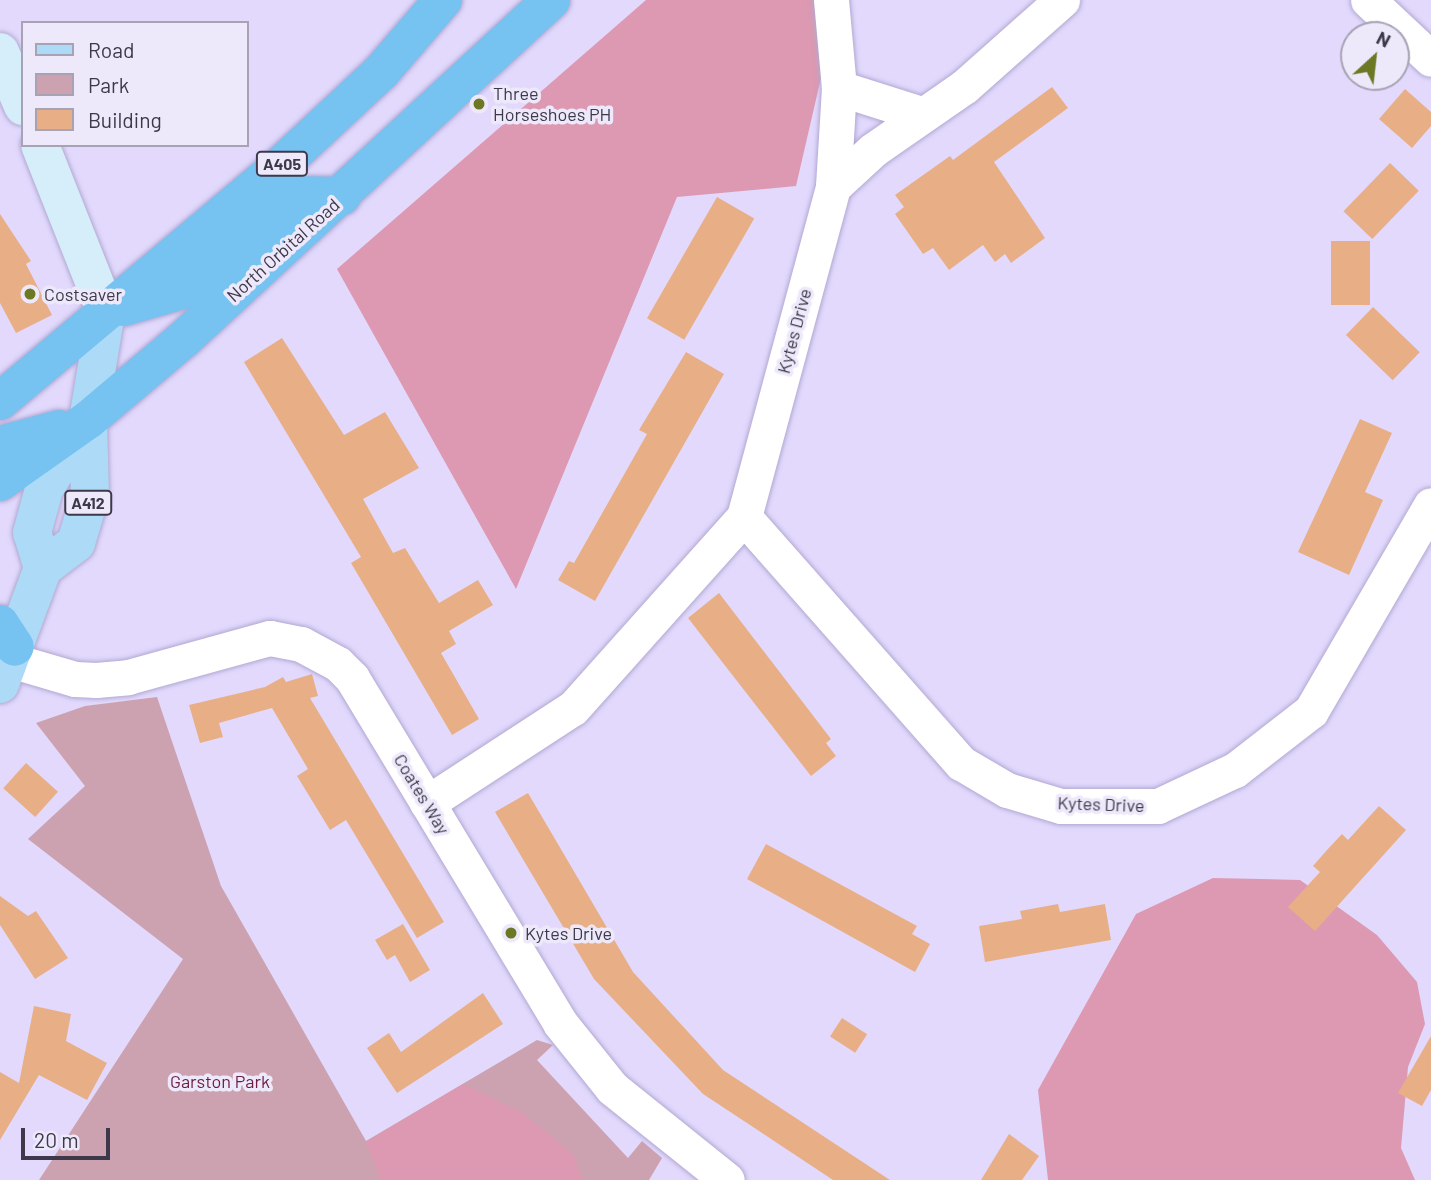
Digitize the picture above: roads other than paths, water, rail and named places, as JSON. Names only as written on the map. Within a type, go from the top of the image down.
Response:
[{"type":"highway","name":"A405","points":[[0,401],[278,168],[381,72],[443,0]]},
{"type":"highway","name":"North Orbital Road","points":[[0,482],[88,420],[342,196],[551,0]]},
{"type":"highway","points":[[106,312],[183,290],[292,195],[342,196]]},
{"type":"highway","points":[[0,445],[88,420]]},
{"type":"main road","name":"A412","points":[[6,654],[43,568],[76,543],[90,496],[88,420],[106,312]]},
{"type":"street","name":"Kytes Drive","points":[[427,803],[573,708],[744,517],[833,187],[839,88],[831,0]]},
{"type":"street","points":[[833,187],[921,114],[965,86],[1062,0]]},
{"type":"street","points":[[1368,0],[1431,60]]},
{"type":"street","points":[[0,52],[21,101]]},
{"type":"street","points":[[839,88],[921,114]]},
{"type":"street","points":[[41,147],[106,312]]},
{"type":"street","name":"Kytes Drive","points":[[744,517],[961,763],[1007,790],[1061,806],[1158,806],[1235,770],[1311,710],[1431,505]]},
{"type":"street","name":"Coates Way","points":[[6,654],[75,679],[96,680],[128,677],[249,641],[270,638],[300,644],[322,653],[352,678],[560,1024],[612,1088],[727,1180]]},
{"type":"place","name":"Three Horseshoes PH","points":[[479,104]]},
{"type":"place","name":"Costsaver","points":[[30,294]]},
{"type":"place","name":"Kytes Drive","points":[[511,933]]},
{"type":"park label","name":"Garston Park","points":[[220,1081]]}]
